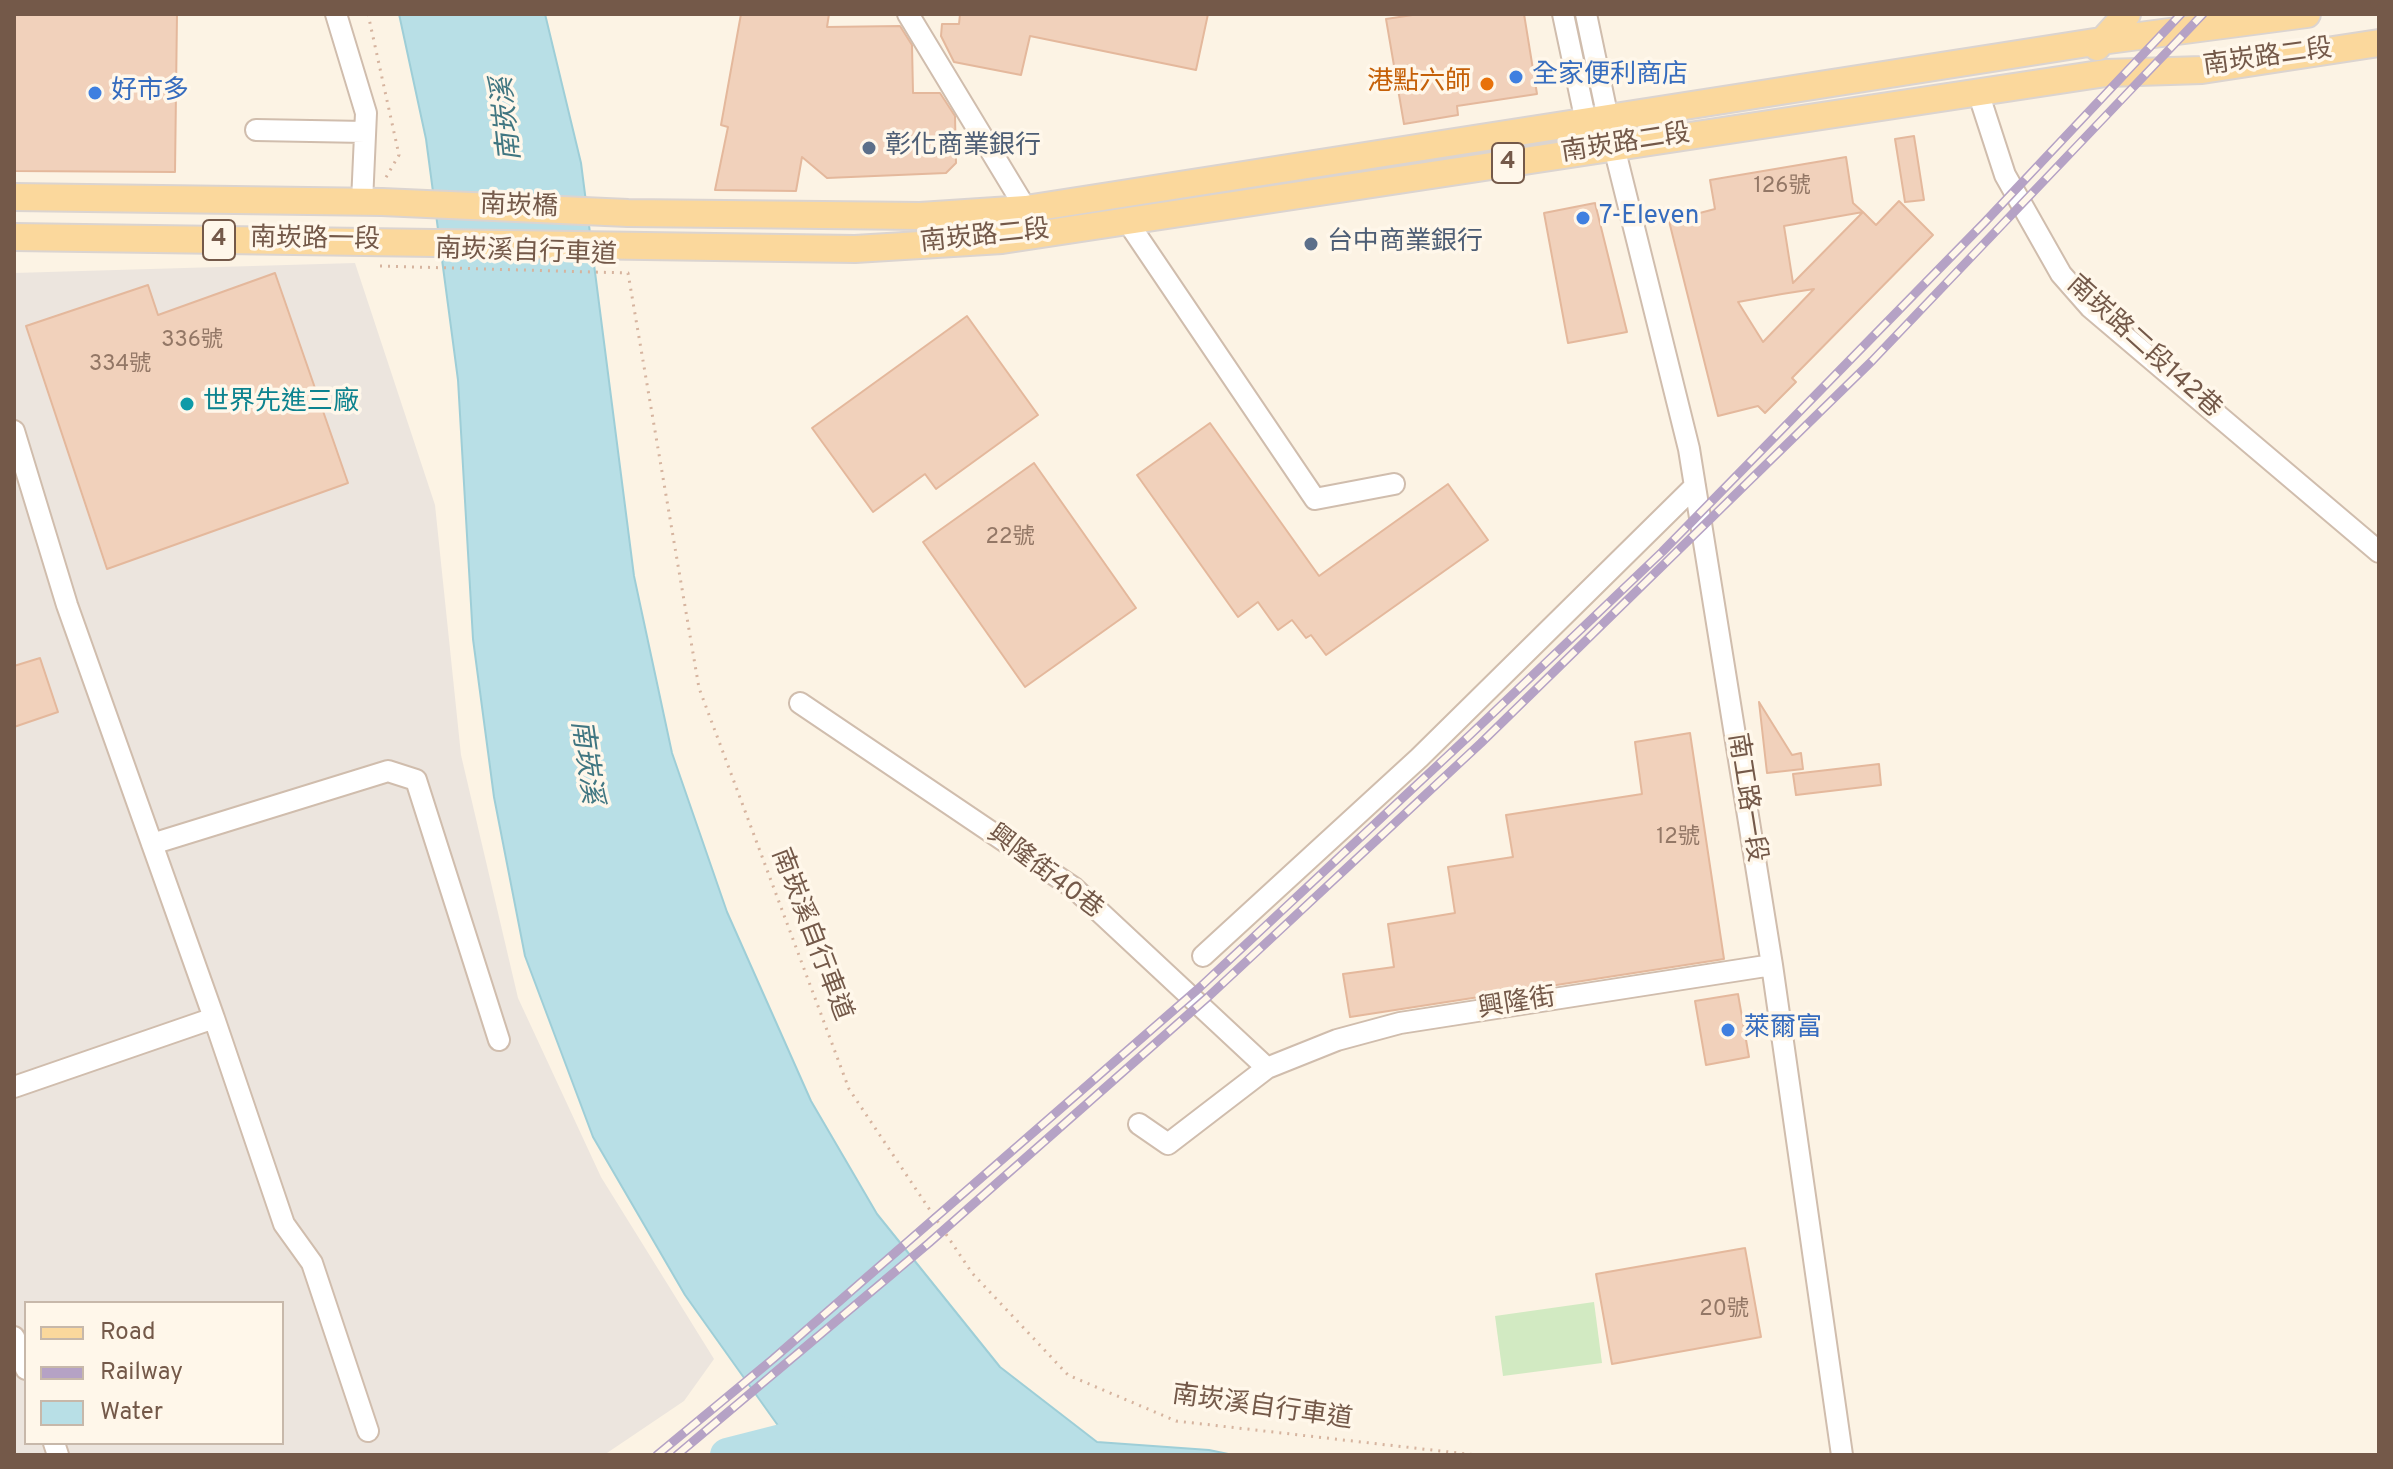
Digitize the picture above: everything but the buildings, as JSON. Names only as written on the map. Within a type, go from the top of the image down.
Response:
[{"type":"main road","points":[[2106,73],[2129,27],[2156,14]]},
{"type":"main road","name":"南崁路二段","points":[[628,213],[920,216],[1026,209],[2101,41],[2129,27],[2307,14]]},
{"type":"main road","points":[[2202,70],[2231,20]]},
{"type":"main road","points":[[2174,70],[2231,20]]},
{"type":"main road","points":[[2073,78],[2101,41]]},
{"type":"main road","name":"南崁路二段","points":[[634,245],[855,249],[1002,240],[2106,73],[2202,70],[2379,43]]},
{"type":"main road","name":"南崁路一段","points":[[14,197],[410,204]]},
{"type":"main road","name":"南崁橋","points":[[410,204],[628,213]]},
{"type":"main road","name":"南崁路一段","points":[[14,237],[423,242]]},
{"type":"main road","name":"南崁橋","points":[[423,242],[634,245]]},
{"type":"street","points":[[336,14],[366,113],[362,202]]},
{"type":"street","points":[[908,14],[1026,209]]},
{"type":"street","points":[[1563,14],[1597,121]]},
{"type":"street","points":[[1586,14],[1597,121]]},
{"type":"street","name":"南崁路二段142巷","points":[[1978,92],[2005,175],[2061,274],[2090,307],[2379,552]]},
{"type":"street","name":"南工路一段","points":[[1597,121],[1614,147],[1695,486],[1772,965],[1842,1455]]},
{"type":"street","points":[[256,130],[365,132]]},
{"type":"street","points":[[1127,221],[1315,499],[1394,484]]},
{"type":"street","points":[[14,431],[67,605],[284,1224],[312,1263],[368,1431]]},
{"type":"street","points":[[1203,956],[1419,758],[1695,486]]},
{"type":"street","name":"興隆街40巷","points":[[800,703],[1074,888],[1267,1068]]},
{"type":"street","points":[[152,844],[388,771],[416,780],[499,1040]]},
{"type":"street","name":"興隆街","points":[[1139,1124],[1168,1144],[1267,1068],[1337,1040],[1400,1023],[1772,965]]},
{"type":"street","points":[[14,1087],[214,1018]]},
{"type":"street","points":[[14,1337],[24,1364]]},
{"type":"path","name":"南崁溪自行車道","points":[[380,267],[628,273],[699,688],[849,1089],[972,1273],[1068,1375],[1176,1421],[1476,1455]]},
{"type":"shaded area","points":[[355,263],[435,505],[461,755],[518,998],[601,1177],[714,1359],[684,1401],[604,1455],[14,1455],[14,273]]},
{"type":"green space","points":[[1594,1302],[1602,1363],[1503,1376],[1495,1316]]},
{"type":"water","name":"南崁溪","points":[[399,14],[545,14],[581,163],[634,576],[672,753],[727,912],[811,1101],[877,1214],[1000,1367],[1097,1442],[1209,1450],[1233,1455],[799,1455],[685,1295],[593,1137],[525,956],[494,797],[473,639],[458,380],[426,139]]},
{"type":"waterway","points":[[727,1455],[829,1429],[895,1455]]},
{"type":"railway","points":[[657,1455],[773,1359],[1198,989],[1470,735],[1662,552],[1984,223],[2181,14]]},
{"type":"railway","points":[[677,1455],[929,1243],[1208,997],[1481,743],[1872,361],[2203,14]]},
{"type":"place","name":"全家便利商店","points":[[1516,77]]},
{"type":"place","name":"港點六師","points":[[1487,84]]},
{"type":"place","name":"好市多","points":[[95,93]]},
{"type":"place","name":"彰化商業銀行","points":[[869,148]]},
{"type":"place","name":"7-Eleven","points":[[1583,218]]},
{"type":"place","name":"台中商業銀行","points":[[1311,244]]},
{"type":"place","name":"世界先進三廠","points":[[187,404]]},
{"type":"place","name":"萊爾富","points":[[1728,1030]]}]
